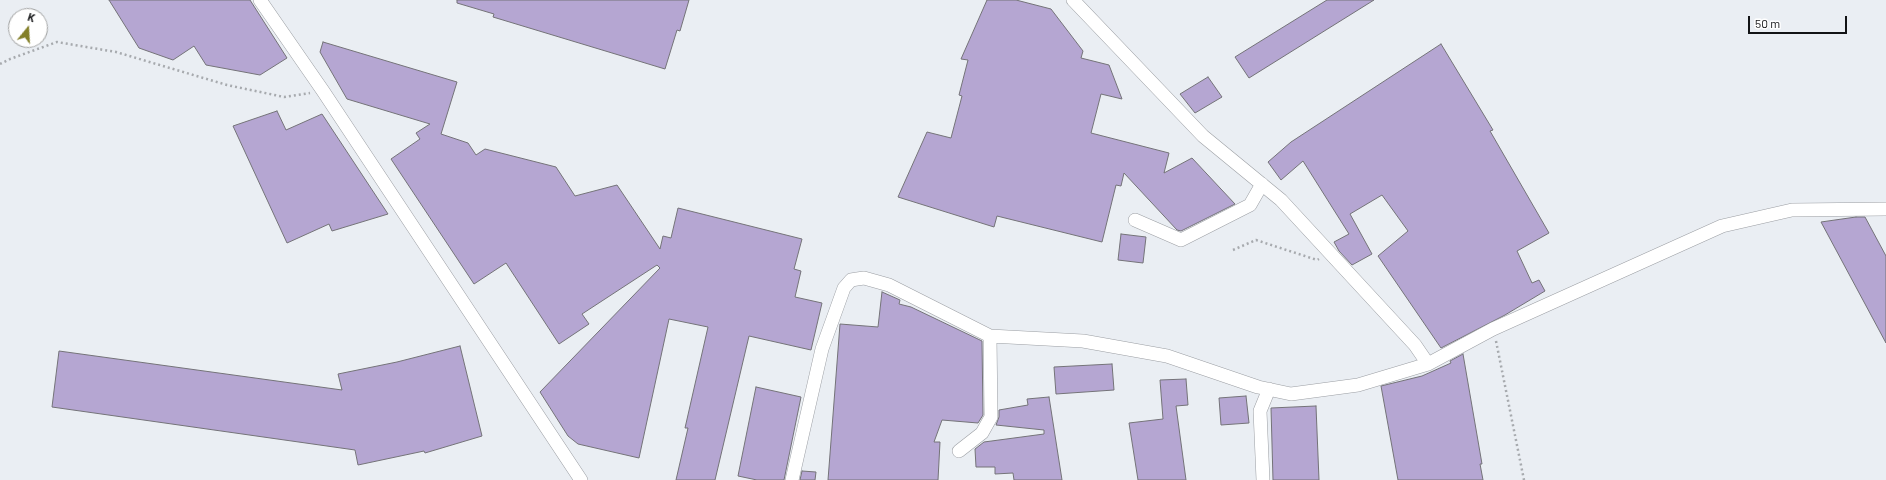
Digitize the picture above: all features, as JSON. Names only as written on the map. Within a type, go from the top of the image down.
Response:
[{"type":"street","points":[[260,0],[323,91],[581,480]]},
{"type":"street","points":[[1073,0],[1203,136],[1281,200],[1415,345],[1428,364]]},
{"type":"street","points":[[1135,220],[1181,240],[1250,205],[1262,184]]},
{"type":"street","points":[[792,480],[822,349],[844,288],[851,280],[864,278],[889,286],[990,336],[1083,341],[1167,356],[1269,390],[1291,394],[1358,385],[1428,364],[1493,329],[1722,226],[1792,210],[1886,209]]},
{"type":"street","points":[[958,451],[982,432],[991,417],[990,336]]},
{"type":"street","points":[[1262,480],[1260,411],[1269,390]]},
{"type":"path","points":[[0,64],[57,42],[116,52],[227,85],[284,97],[323,91]]},
{"type":"path","points":[[1233,250],[1256,240],[1317,260],[1330,252]]},
{"type":"path","points":[[1493,329],[1524,480]]},
{"type":"building","points":[[109,0],[250,0],[287,58],[260,75],[206,65],[194,46],[173,60],[139,48]]},
{"type":"building","points":[[457,0],[689,0],[680,31],[677,30],[665,69],[493,17],[494,14],[457,3]]},
{"type":"building","points":[[987,0],[1016,0],[1051,9],[1083,51],[1081,58],[1109,65],[1122,99],[1101,94],[1091,133],[1169,153],[1164,173],[1192,158],[1235,204],[1181,231],[1177,230],[1124,173],[1121,186],[1116,185],[1102,242],[997,216],[994,227],[898,197],[927,132],[951,138],[962,96],[959,95],[968,60],[961,59]]},
{"type":"building","points":[[1327,0],[1374,0],[1249,78],[1235,57]]},
{"type":"building","points":[[323,42],[457,82],[441,134],[468,143],[476,155],[485,149],[556,167],[575,196],[617,185],[660,249],[663,236],[671,238],[678,208],[802,239],[794,269],[801,271],[795,297],[822,303],[811,350],[749,336],[715,480],[676,480],[688,428],[685,428],[708,327],[669,319],[639,458],[578,444],[568,436],[540,392],[660,268],[657,265],[582,314],[589,324],[559,344],[506,263],[474,284],[391,159],[420,139],[416,133],[430,124],[347,99],[320,52]]},
{"type":"building","points":[[1441,44],[1493,130],[1490,131],[1549,233],[1517,251],[1532,283],[1539,280],[1545,291],[1505,315],[1441,348],[1378,256],[1408,231],[1382,195],[1350,214],[1372,254],[1352,265],[1339,251],[1334,242],[1349,234],[1303,161],[1281,180],[1268,162],[1291,142]]},
{"type":"building","points":[[1208,77],[1222,97],[1195,113],[1180,94]]},
{"type":"building","points":[[277,111],[286,130],[322,114],[388,214],[332,231],[329,224],[287,243],[233,126]]},
{"type":"building","points":[[1865,217],[1886,256],[1886,343],[1821,222]]},
{"type":"building","points":[[1121,234],[1146,237],[1143,263],[1118,260]]},
{"type":"building","points":[[882,292],[900,300],[899,304],[911,307],[982,341],[983,415],[978,423],[942,420],[934,442],[940,442],[938,480],[828,480],[840,324],[878,327]]},
{"type":"building","points":[[460,346],[482,436],[425,453],[424,451],[358,465],[355,450],[52,407],[59,351],[342,390],[338,374],[397,362]]},
{"type":"building","points":[[1463,354],[1482,464],[1480,464],[1483,480],[1398,480],[1381,386],[1422,376],[1451,363],[1450,361]]},
{"type":"building","points":[[1112,364],[1114,390],[1056,394],[1054,367]]},
{"type":"building","points":[[1186,379],[1188,405],[1176,406],[1186,480],[1138,480],[1129,423],[1163,419],[1160,380]]},
{"type":"building","points":[[756,387],[801,397],[784,480],[757,480],[738,476]]},
{"type":"building","points":[[1246,396],[1249,423],[1221,425],[1219,398]]},
{"type":"building","points":[[1049,397],[1062,480],[1014,480],[1013,473],[995,474],[995,467],[976,467],[975,449],[984,442],[1044,434],[1044,430],[996,425],[999,417],[999,410],[1028,405],[1027,399]]},
{"type":"building","points":[[1316,406],[1319,480],[1273,480],[1271,408]]},
{"type":"building","points":[[802,471],[816,472],[815,480],[800,480]]}]
